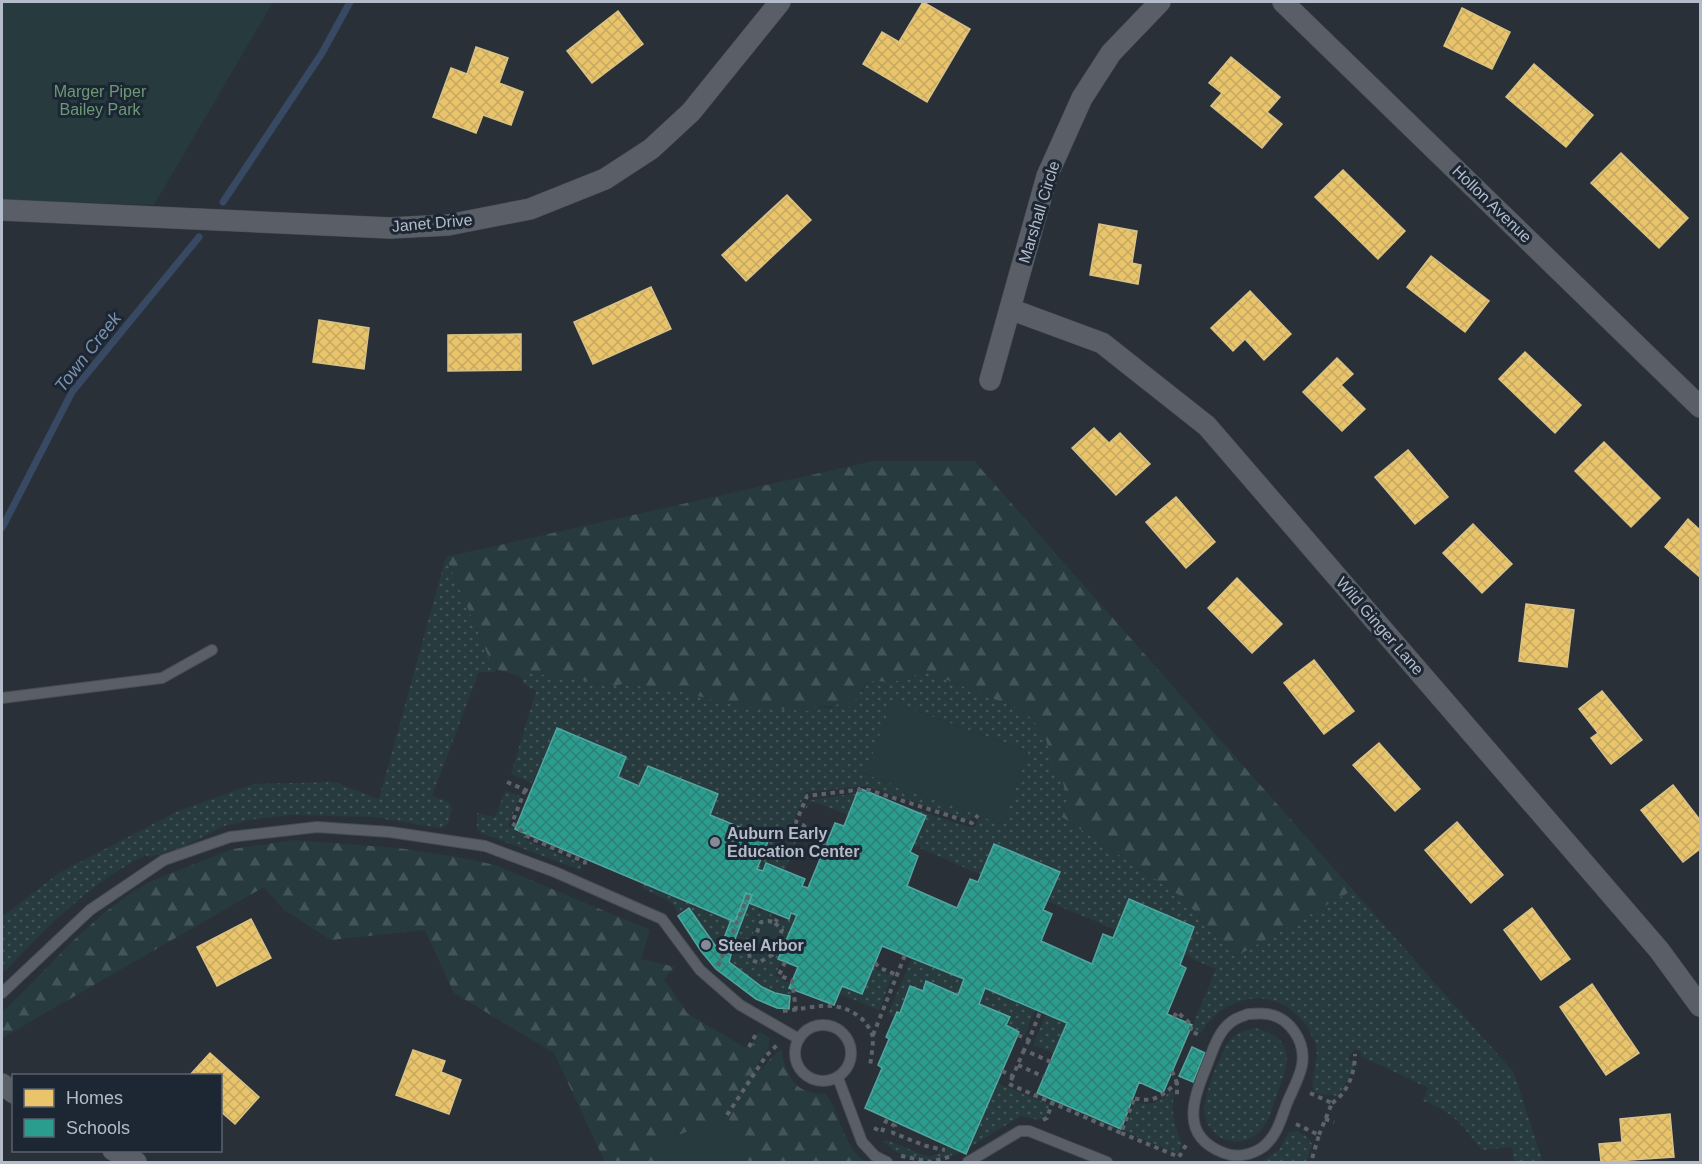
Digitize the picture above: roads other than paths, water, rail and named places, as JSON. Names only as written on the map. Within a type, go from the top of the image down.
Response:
[{"type":"street","name":"Janet Drive","points":[[2,210],[390,228],[448,225],[530,209],[605,179],[651,149],[691,112],[780,2]]},
{"type":"street","name":"Marshall Circle","points":[[990,380],[1047,176],[1082,98],[1111,53],[1160,2]]},
{"type":"street","name":"Hollon Avenue","points":[[1283,2],[1701,407]]},
{"type":"street","name":"Wild Ginger Lane","points":[[1010,309],[1102,343],[1207,426],[1659,950],[1701,1006]]},
{"type":"street","points":[[116,1152],[136,1162]]},
{"type":"lane","points":[[2,698],[162,678],[212,650]]},
{"type":"lane","points":[[2,993],[90,910],[164,860],[230,837],[317,827],[390,832],[485,846],[555,872],[662,919],[700,970],[740,1005],[799,1039]]},
{"type":"lane","points":[[1248,1014],[1268,1014],[1281,1019],[1297,1033],[1303,1051],[1302,1066],[1279,1125],[1273,1137],[1262,1148],[1246,1155],[1231,1156],[1218,1151],[1205,1143],[1195,1128],[1192,1116],[1194,1096],[1217,1039],[1231,1022],[1248,1014]]},
{"type":"lane","points":[[832,1026],[847,1037],[852,1055],[850,1064],[838,1078],[820,1082],[803,1073],[795,1057],[799,1039],[813,1027],[832,1026]]},
{"type":"lane","points":[[838,1078],[862,1142],[875,1156],[888,1162]]},
{"type":"lane","points":[[968,1162],[1020,1131],[1029,1131],[1107,1162]]},
{"type":"lane","points":[[1213,1162],[1218,1151]]},
{"type":"waterway","name":"Town Creek","points":[[223,202],[322,53],[350,2]]},
{"type":"waterway","name":"Town Creek","points":[[2,528],[72,392],[199,237]]},
{"type":"place","name":"Auburn Early Education Center","points":[[715,842]]},
{"type":"place","name":"Steel Arbor","points":[[706,945]]},
{"type":"park label","name":"Marger Piper Bailey Park","points":[[100,100]]}]
